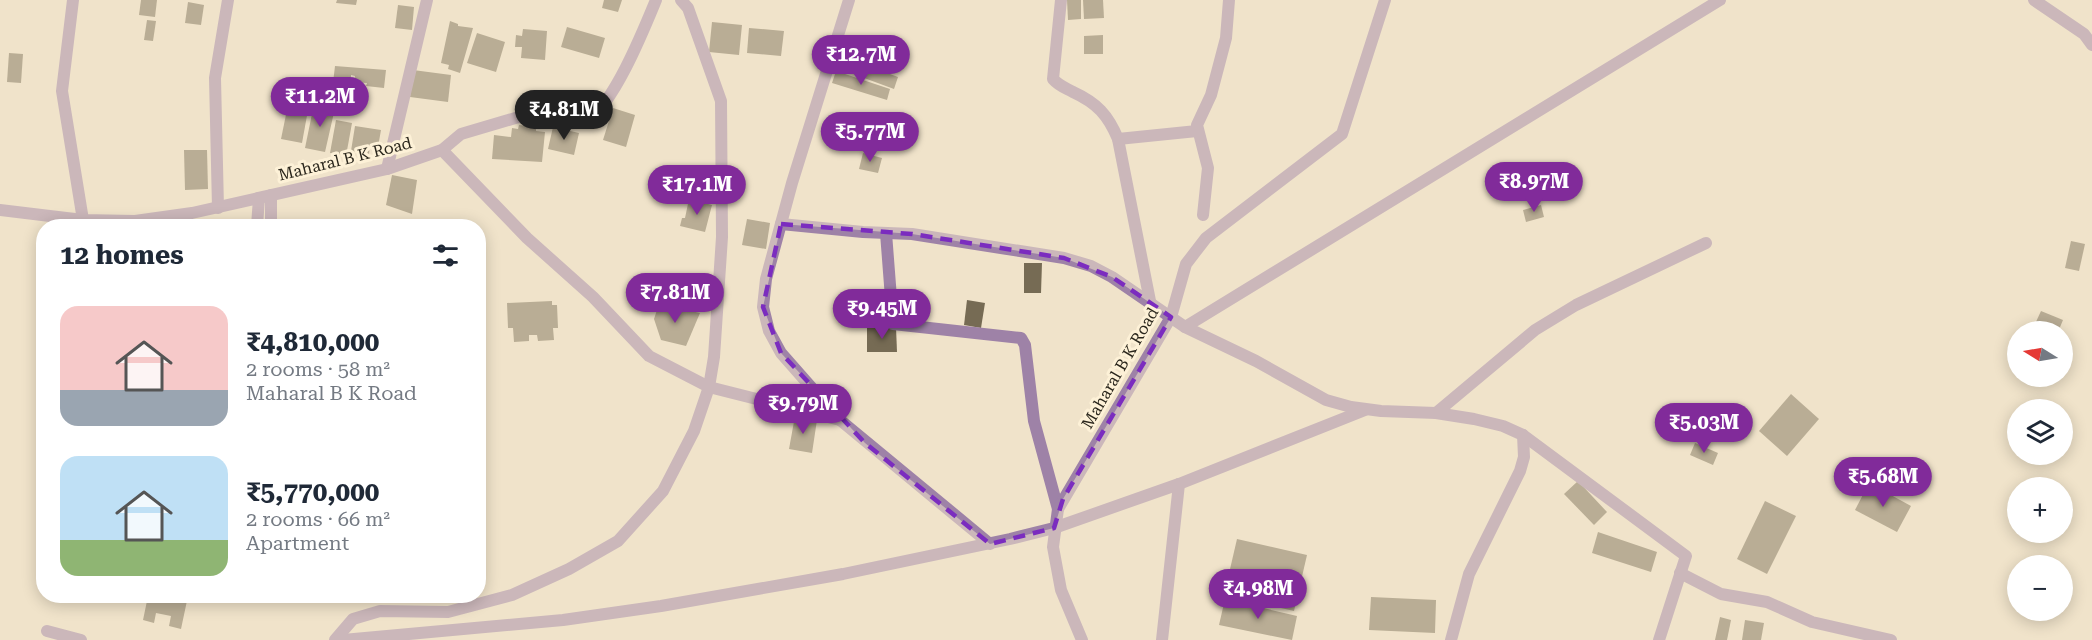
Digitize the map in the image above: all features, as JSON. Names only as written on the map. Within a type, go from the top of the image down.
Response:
[{"type":"street","points":[[73,0],[62,91],[83,219]]},
{"type":"street","points":[[218,208],[215,78],[228,0]]},
{"type":"street","points":[[387,169],[427,0]]},
{"type":"street","name":"Maharal B K Road","points":[[149,219],[218,208],[387,169],[442,150],[461,134],[522,116],[588,119],[598,113],[640,37],[656,0]]},
{"type":"street","points":[[486,602],[512,595],[569,569],[618,541],[663,491],[694,431],[709,387],[714,357],[722,237],[721,101],[688,8],[681,0]]},
{"type":"street","points":[[849,0],[766,279],[763,307],[769,331],[781,353],[840,420],[990,544]]},
{"type":"street","points":[[1061,0],[1053,79],[1058,85],[1094,102],[1110,119],[1118,139],[1151,306]]},
{"type":"street","points":[[1203,215],[1208,168],[1197,131],[1198,118],[1208,104],[1226,38],[1229,0]]},
{"type":"street","name":"Maharal B K Road","points":[[1082,640],[1061,590],[1053,548],[1058,509],[1171,317],[1186,264],[1206,238],[1342,134],[1385,0]]},
{"type":"street","points":[[1185,327],[1720,0]]},
{"type":"street","points":[[2034,0],[2084,34],[2092,45]]},
{"type":"street","points":[[1118,139],[1197,131]]},
{"type":"street","points":[[442,150],[526,238],[593,297],[649,356],[709,387],[840,420]]},
{"type":"street","points":[[259,219],[265,196]]},
{"type":"street","points":[[265,196],[270,219]]},
{"type":"street","name":"Maharal B K Road","points":[[0,210],[75,219]]},
{"type":"street","points":[[192,213],[192,219]]},
{"type":"street","points":[[781,224],[912,234],[1064,258],[1091,266],[1112,277],[1151,306],[1185,327],[1256,361],[1326,400],[1367,409],[1436,413],[1503,426],[1522,435],[1686,556],[1659,640]]},
{"type":"street","points":[[886,233],[893,324],[1021,338],[1025,345],[1034,421],[1058,509]]},
{"type":"street","points":[[1436,413],[1535,330],[1576,305],[1706,243]]},
{"type":"street","points":[[343,640],[563,620],[843,574],[990,544],[1054,528],[1179,484],[1367,409]]},
{"type":"street","points":[[1451,640],[1469,574],[1520,471],[1524,457],[1522,435]]},
{"type":"street","points":[[1162,640],[1179,484]]},
{"type":"street","points":[[1680,573],[1721,594],[1767,602],[1812,622],[1892,640]]},
{"type":"street","points":[[335,640],[353,619],[380,611],[448,612],[482,603]]},
{"type":"street","points":[[47,631],[81,640]]},
{"type":"highlighted area","points":[[781,224],[912,234],[1064,258],[1112,277],[1171,317],[1063,499],[1054,528],[990,544],[865,443],[781,353],[763,307]]},
{"type":"building","points":[[141,0],[157,0],[155,17],[139,15]]},
{"type":"building","points":[[337,0],[357,0],[356,5],[336,3]]},
{"type":"building","points":[[604,0],[622,0],[618,12],[602,8]]},
{"type":"building","points":[[1067,0],[1081,0],[1081,19],[1068,20]]},
{"type":"building","points":[[1083,0],[1103,0],[1104,18],[1084,19]]},
{"type":"building","points":[[188,2],[204,5],[201,25],[185,23]]},
{"type":"building","points":[[398,5],[414,7],[412,30],[395,28]]},
{"type":"building","points":[[147,20],[156,21],[153,41],[144,40]]},
{"type":"building","points":[[450,21],[458,26],[473,28],[460,73],[448,69],[449,65],[441,63]]},
{"type":"building","points":[[712,22],[742,25],[739,55],[709,52]]},
{"type":"building","points":[[567,27],[605,38],[599,58],[561,47]]},
{"type":"building","points":[[749,28],[784,31],[781,56],[747,53]]},
{"type":"building","points":[[523,29],[547,31],[545,60],[521,58],[522,47],[515,47],[516,35],[522,36]]},
{"type":"building","points":[[477,33],[505,42],[496,72],[467,63]]},
{"type":"building","points":[[1103,35],[1103,54],[1084,54],[1084,36]]},
{"type":"building","points":[[9,53],[23,54],[21,83],[7,82]]},
{"type":"building","points":[[841,56],[898,77],[894,89],[837,68]]},
{"type":"building","points":[[335,66],[386,70],[384,88],[354,82],[355,76],[351,75],[351,85],[333,83]]},
{"type":"building","points":[[413,70],[451,75],[448,102],[410,97]]},
{"type":"building","points":[[836,71],[890,89],[887,100],[832,83]]},
{"type":"building","points":[[290,95],[310,99],[302,143],[281,139]]},
{"type":"building","points":[[314,104],[335,108],[325,152],[305,148]]},
{"type":"building","points":[[613,108],[635,115],[626,147],[603,140]]},
{"type":"building","points":[[336,120],[352,123],[346,156],[330,153]]},
{"type":"building","points":[[519,125],[536,127],[536,131],[545,132],[542,162],[492,159],[494,135],[511,137],[512,128],[518,129]]},
{"type":"building","points":[[355,126],[381,130],[378,147],[370,146],[369,154],[351,151]]},
{"type":"building","points":[[553,127],[579,133],[574,155],[548,149]]},
{"type":"building","points":[[184,150],[207,150],[208,189],[185,190]]},
{"type":"building","points":[[863,153],[882,158],[878,173],[859,169]]},
{"type":"building","points":[[392,175],[417,180],[412,214],[386,205]]},
{"type":"building","points":[[689,199],[712,205],[705,232],[680,226],[682,218],[685,218]]},
{"type":"building","points":[[1541,205],[1544,217],[1526,222],[1523,210]]},
{"type":"building","points":[[747,219],[770,223],[766,249],[742,245]]},
{"type":"building","points":[[2071,241],[2085,244],[2079,271],[2065,268]]},
{"type":"building","points":[[1024,263],[1042,263],[1041,293],[1024,293]]},
{"type":"building","points":[[967,300],[985,303],[981,328],[964,325]]},
{"type":"building","points":[[552,301],[552,305],[557,305],[558,328],[553,328],[554,340],[538,341],[537,335],[529,335],[529,341],[514,342],[513,328],[508,328],[507,303]]},
{"type":"building","points":[[659,304],[700,313],[686,346],[661,340],[654,319]]},
{"type":"building","points":[[2041,311],[2063,320],[2063,321],[2036,321]]},
{"type":"building","points":[[896,327],[897,352],[867,352],[867,328]]},
{"type":"building","points":[[1791,394],[1819,419],[1787,456],[1759,431]]},
{"type":"building","points":[[795,416],[817,420],[812,453],[789,449]]},
{"type":"building","points":[[1695,443],[1718,453],[1713,465],[1690,455]]},
{"type":"building","points":[[1578,481],[1607,512],[1594,525],[1564,494]]},
{"type":"building","points":[[1869,483],[1911,506],[1897,532],[1855,510]]},
{"type":"building","points":[[1765,501],[1796,516],[1767,574],[1737,559]]},
{"type":"building","points":[[1598,532],[1657,552],[1651,572],[1592,553]]},
{"type":"building","points":[[1237,539],[1307,555],[1294,611],[1224,595]]},
{"type":"building","points":[[1371,597],[1436,600],[1435,633],[1369,630]]},
{"type":"building","points":[[1225,599],[1297,616],[1292,640],[1219,625]]},
{"type":"building","points":[[147,603],[187,603],[181,629],[169,626],[171,616],[156,613],[154,623],[143,620]]},
{"type":"building","points":[[1720,617],[1731,620],[1727,640],[1715,640]]},
{"type":"building","points":[[1745,620],[1764,623],[1761,640],[1742,640]]}]
